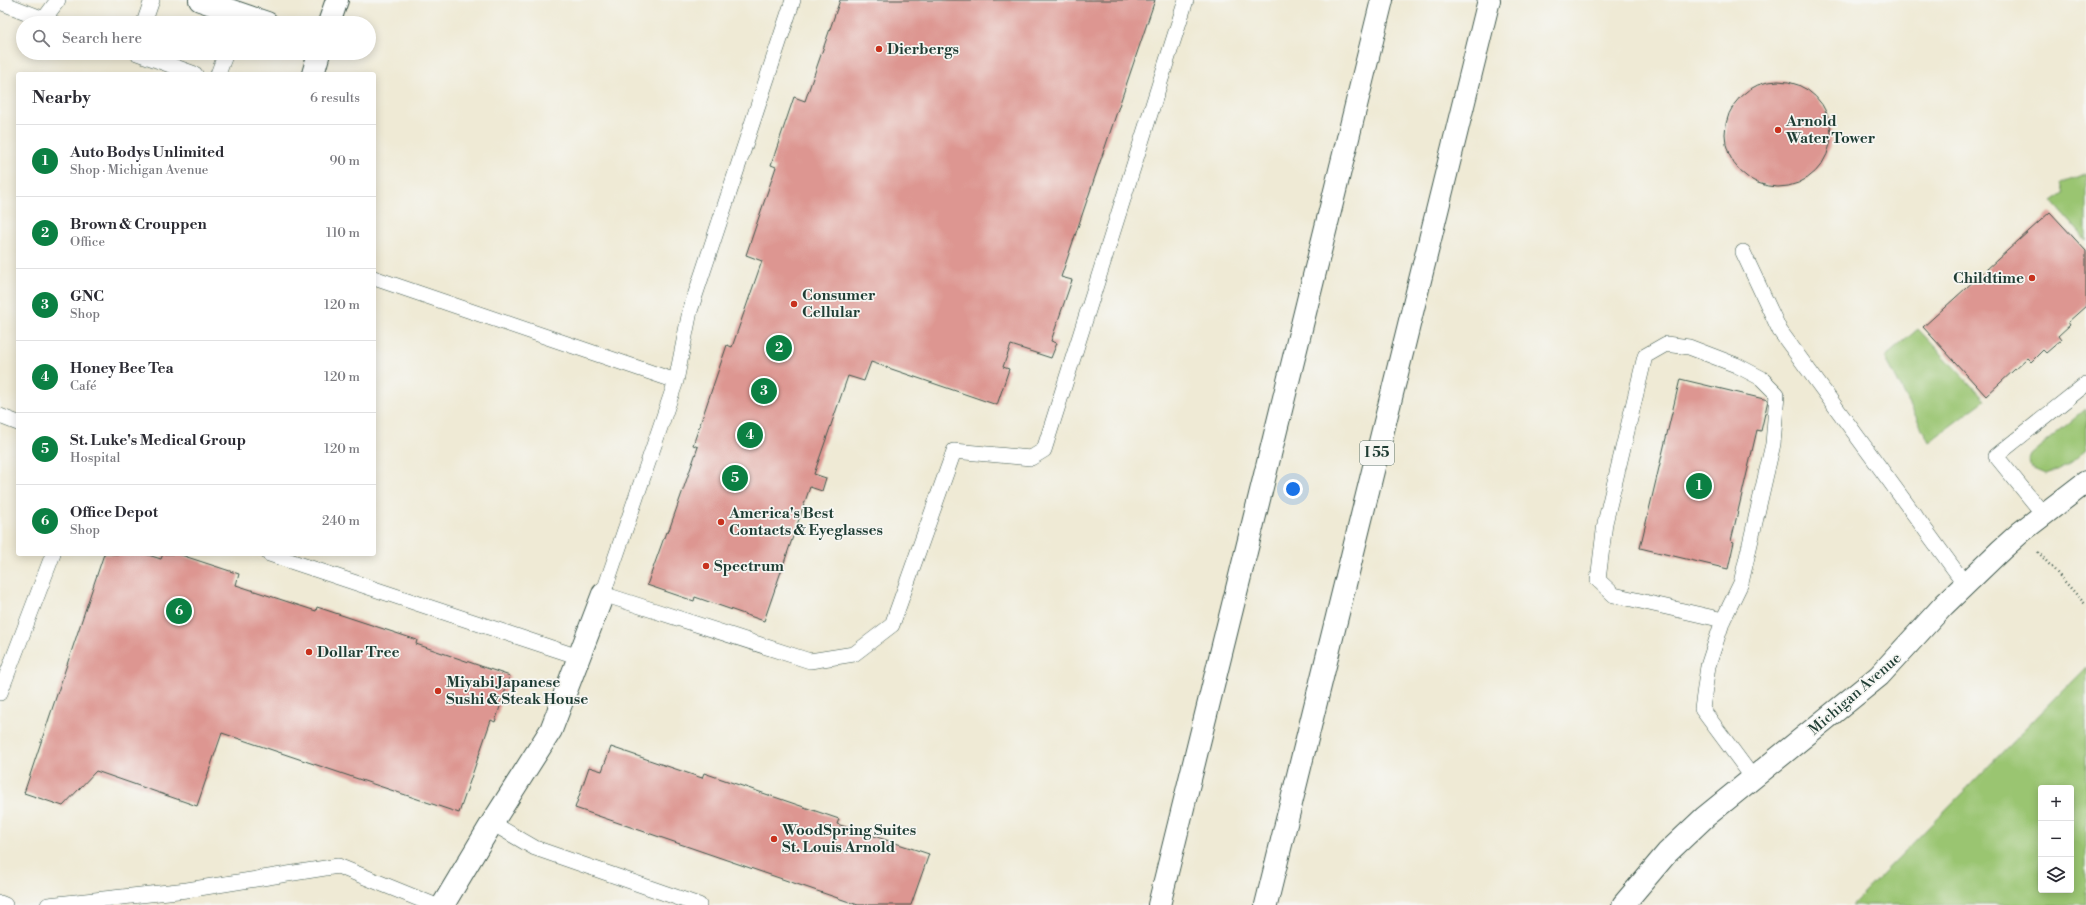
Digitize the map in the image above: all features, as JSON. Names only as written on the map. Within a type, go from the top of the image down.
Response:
[{"type":"main road","points":[[200,0],[235,16]]},
{"type":"main road","points":[[331,16],[337,0]]},
{"type":"main road","points":[[1159,905],[1382,0]]},
{"type":"main road","name":"I 55","points":[[1266,905],[1489,0]]},
{"type":"main road","points":[[314,72],[318,60]]},
{"type":"main road","name":"Michigan Avenue","points":[[1623,905],[1667,853],[1705,817],[1879,676],[1965,584],[2021,532],[2086,482]]},
{"type":"main road","points":[[443,905],[492,823],[551,730],[603,594]]},
{"type":"lane","points":[[51,16],[58,0]]},
{"type":"lane","points":[[146,16],[152,0]]},
{"type":"lane","points":[[793,0],[690,310],[676,381],[603,594],[810,661],[854,654],[892,625],[954,451],[1031,458],[1044,450],[1186,0]]},
{"type":"lane","points":[[0,2],[36,16]]},
{"type":"lane","points":[[156,60],[189,72]]},
{"type":"lane","points":[[219,72],[223,60]]},
{"type":"lane","points":[[1743,252],[1780,331],[1965,584]]},
{"type":"lane","points":[[376,279],[676,381]]},
{"type":"lane","points":[[1723,620],[1614,595],[1598,580],[1605,523],[1645,356],[1666,344],[1689,347],[1736,365],[1761,378],[1776,394],[1773,444],[1741,582],[1723,620],[1708,666],[1702,709],[1753,778]]},
{"type":"lane","points":[[2044,514],[1996,456],[2086,384]]},
{"type":"lane","points":[[0,416],[16,422]]},
{"type":"lane","points":[[0,693],[52,556]]},
{"type":"lane","points":[[275,556],[579,657]]},
{"type":"lane","points":[[492,823],[535,848],[699,905]]},
{"type":"lane","points":[[48,905],[187,890],[338,866],[434,905]]},
{"type":"lane","points":[[0,903],[6,905]]},
{"type":"path","points":[[2021,532],[2057,575],[2086,605]]},
{"type":"green space","points":[[2086,173],[2086,240],[2052,201],[2064,193],[2061,184]]},
{"type":"green space","points":[[1918,329],[1985,400],[1929,442],[1885,357]]},
{"type":"green space","points":[[2086,409],[2086,450],[2077,458],[2057,470],[2046,474],[2032,468],[2028,461],[2031,454]]},
{"type":"green space","points":[[2086,667],[2086,905],[1852,905]]},
{"type":"building","points":[[840,0],[1155,0],[1061,277],[1072,280],[1051,341],[1057,343],[1051,358],[1011,345],[1003,367],[1009,369],[997,405],[871,362],[864,381],[848,376],[814,474],[826,478],[822,491],[810,487],[764,621],[695,597],[694,601],[647,585],[666,532],[668,533],[698,447],[693,445],[727,345],[732,347],[762,261],[746,255],[776,167],[771,165],[794,97],[805,101]]},
{"type":"building","name":"Arnold Water Tower","points":[[1778,81],[1798,85],[1816,96],[1827,114],[1831,134],[1827,154],[1816,172],[1798,183],[1778,187],[1758,183],[1740,172],[1729,154],[1725,134],[1729,114],[1740,96],[1758,85]]},
{"type":"building","name":"Childtime","points":[[2050,212],[2086,251],[2086,306],[2068,322],[2070,325],[2058,336],[2061,340],[2046,353],[2043,350],[2031,362],[2027,358],[1986,396],[1923,327]]},
{"type":"building","points":[[1680,379],[1768,400],[1761,431],[1757,430],[1731,541],[1734,542],[1728,569],[1640,548]]},
{"type":"building","points":[[103,556],[151,556],[161,559],[162,556],[184,556],[239,574],[236,585],[316,611],[317,607],[417,640],[416,644],[510,676],[495,722],[491,720],[459,813],[222,733],[197,806],[96,771],[63,806],[24,793]]},
{"type":"building","name":"WoodSpring Suites St. Louis Arnold","points":[[611,747],[702,778],[704,773],[839,819],[837,824],[929,854],[911,905],[858,905],[575,808],[589,767],[602,771]]},
{"type":"place","name":"Dierbergs","points":[[879,49]]},
{"type":"place","name":"Arnold Water Tower","points":[[1778,130]]},
{"type":"place","name":"Childtime","points":[[2032,278]]},
{"type":"place","name":"Consumer Cellular","points":[[794,304]]},
{"type":"place","name":"Brown & Crouppen","points":[[779,348]]},
{"type":"place","name":"GNC","points":[[764,391]]},
{"type":"place","name":"Honey Bee Tea","points":[[750,435]]},
{"type":"place","name":"St. Luke's Medical Group","points":[[735,478]]},
{"type":"place","name":"Auto Bodys Unlimited","points":[[1699,486]]},
{"type":"place","name":"America's Best Contacts & Eyeglasses","points":[[721,522]]},
{"type":"place","name":"Spectrum","points":[[706,566]]},
{"type":"place","name":"Office Depot","points":[[179,611]]},
{"type":"place","name":"Dollar Tree","points":[[309,652]]},
{"type":"place","name":"Miyabi Japanese Sushi & Steak House","points":[[438,691]]},
{"type":"place","name":"WoodSpring Suites St. Louis Arnold","points":[[774,839]]}]
